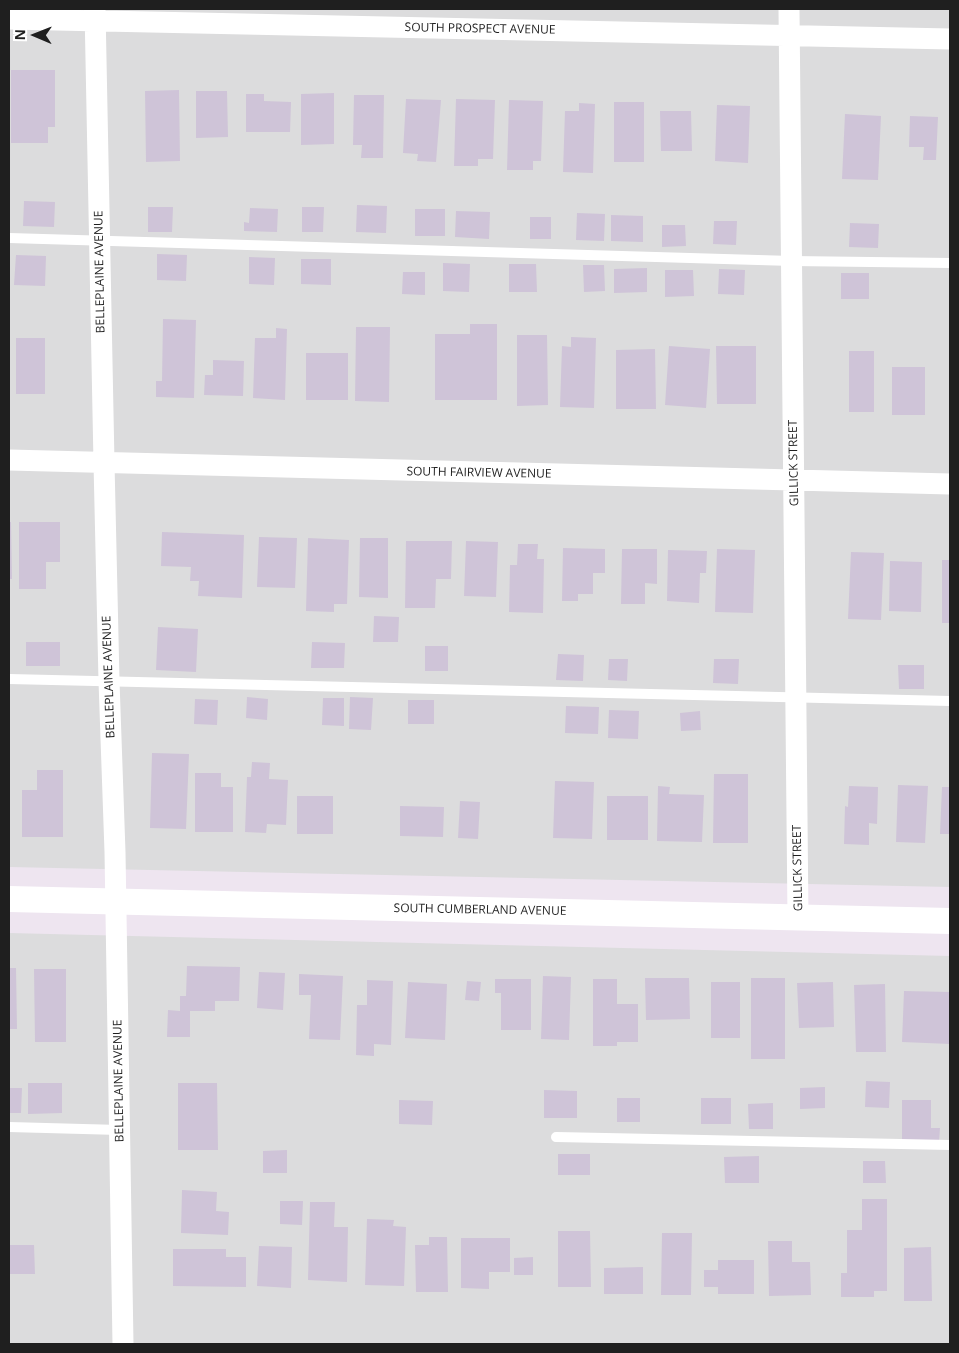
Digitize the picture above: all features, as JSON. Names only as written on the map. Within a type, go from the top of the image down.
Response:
[{"type":"street","name":"GILLICK STREET","points":[[789,9],[798,918]]},
{"type":"street","name":"SOUTH PROSPECT AVENUE","points":[[9,19],[95,15],[950,39]]},
{"type":"street","name":"BELLEPLAINE AVENUE","points":[[95,15],[109,681],[116,901],[124,1344]]},
{"type":"street","name":"SOUTH FAIRVIEW AVENUE","points":[[9,460],[104,464],[950,484]]},
{"type":"street","name":"SOUTH CUMBERLAND AVENUE","points":[[9,899],[950,921]]},
{"type":"lane","points":[[9,238],[792,261],[950,263]]},
{"type":"lane","points":[[9,678],[950,702]]},
{"type":"lane","points":[[9,1127],[120,1130]]},
{"type":"lane","points":[[556,1137],[950,1145]]},
{"type":"shaded area","points":[[9,9],[950,9],[950,887],[9,867]]},
{"type":"shaded area","points":[[9,933],[950,956],[950,1344],[9,1344]]},
{"type":"building","points":[[11,70],[55,70],[55,127],[48,127],[48,143],[11,143]]},
{"type":"building","points":[[179,90],[180,161],[146,162],[145,91]]},
{"type":"building","points":[[196,91],[227,91],[228,137],[196,138]]},
{"type":"building","points":[[334,93],[334,144],[301,145],[301,94]]},
{"type":"building","points":[[246,94],[264,94],[264,101],[291,102],[290,132],[246,132]]},
{"type":"building","points":[[354,95],[384,95],[383,158],[361,158],[362,145],[353,145]]},
{"type":"building","points":[[406,99],[441,100],[436,162],[417,161],[418,154],[403,153]]},
{"type":"building","points":[[456,99],[495,100],[493,159],[478,159],[478,166],[454,166]]},
{"type":"building","points":[[509,100],[543,101],[541,161],[533,161],[533,170],[507,170]]},
{"type":"building","points":[[614,102],[644,102],[644,162],[614,162]]},
{"type":"building","points":[[579,103],[595,104],[593,173],[563,172],[565,111],[579,111]]},
{"type":"building","points":[[717,105],[750,106],[748,163],[715,161]]},
{"type":"building","points":[[660,111],[691,111],[692,151],[661,151]]},
{"type":"building","points":[[845,114],[881,116],[878,180],[842,179]]},
{"type":"building","points":[[910,116],[938,117],[936,160],[923,160],[924,147],[909,147]]},
{"type":"building","points":[[24,201],[55,202],[54,227],[23,226]]},
{"type":"building","points":[[357,205],[387,206],[386,233],[356,232]]},
{"type":"building","points":[[148,207],[173,207],[172,232],[148,232]]},
{"type":"building","points":[[302,207],[324,207],[323,232],[302,232]]},
{"type":"building","points":[[250,208],[278,209],[277,232],[244,231],[244,222],[249,223]]},
{"type":"building","points":[[415,209],[445,209],[445,236],[415,236]]},
{"type":"building","points":[[456,211],[490,212],[489,239],[455,237]]},
{"type":"building","points":[[577,213],[605,214],[604,241],[576,240]]},
{"type":"building","points":[[611,215],[643,216],[643,242],[611,241]]},
{"type":"building","points":[[530,217],[551,217],[551,239],[530,239]]},
{"type":"building","points":[[714,221],[737,221],[736,245],[713,244]]},
{"type":"building","points":[[850,223],[879,224],[878,248],[849,247]]},
{"type":"building","points":[[662,225],[685,225],[686,246],[662,247]]},
{"type":"building","points":[[157,254],[187,255],[186,281],[157,280]]},
{"type":"building","points":[[16,255],[46,256],[45,286],[14,285]]},
{"type":"building","points":[[249,257],[275,258],[274,285],[249,284]]},
{"type":"building","points":[[301,259],[331,259],[331,285],[301,284]]},
{"type":"building","points":[[443,263],[470,264],[469,292],[443,291]]},
{"type":"building","points":[[509,264],[536,264],[537,292],[509,292]]},
{"type":"building","points":[[583,265],[604,265],[605,291],[584,292]]},
{"type":"building","points":[[647,268],[647,292],[614,293],[614,269]]},
{"type":"building","points":[[719,269],[745,270],[744,295],[718,294]]},
{"type":"building","points":[[665,270],[693,270],[694,296],[665,297]]},
{"type":"building","points":[[403,272],[425,272],[425,295],[402,294]]},
{"type":"building","points":[[841,273],[869,273],[869,299],[841,299]]},
{"type":"building","points":[[163,319],[196,320],[194,398],[156,397],[156,381],[162,381]]},
{"type":"building","points":[[470,324],[497,324],[497,400],[435,400],[435,334],[470,334]]},
{"type":"building","points":[[356,327],[390,327],[389,402],[355,401]]},
{"type":"building","points":[[276,328],[287,329],[285,400],[253,398],[255,338],[276,338]]},
{"type":"building","points":[[517,335],[547,335],[548,405],[517,406]]},
{"type":"building","points":[[571,337],[596,338],[594,408],[560,407],[562,346],[571,347]]},
{"type":"building","points":[[16,338],[45,338],[45,394],[16,394]]},
{"type":"building","points":[[669,346],[710,349],[706,408],[665,405]]},
{"type":"building","points":[[716,346],[756,346],[756,404],[717,404]]},
{"type":"building","points":[[655,349],[656,409],[616,409],[616,350]]},
{"type":"building","points":[[849,351],[874,351],[874,412],[849,412]]},
{"type":"building","points":[[306,353],[348,353],[348,400],[306,400]]},
{"type":"building","points":[[213,360],[244,361],[243,396],[204,395],[205,375],[213,375]]},
{"type":"building","points":[[892,367],[925,367],[925,415],[892,415]]},
{"type":"building","points":[[9,522],[11,522],[12,579],[9,579]]},
{"type":"building","points":[[19,522],[60,522],[60,562],[46,562],[46,589],[19,589]]},
{"type":"building","points":[[162,532],[244,535],[242,598],[198,596],[199,581],[190,581],[191,567],[161,566]]},
{"type":"building","points":[[259,537],[297,538],[295,588],[257,587]]},
{"type":"building","points":[[308,538],[349,540],[347,604],[334,604],[334,612],[306,611]]},
{"type":"building","points":[[360,538],[388,538],[388,598],[359,597]]},
{"type":"building","points":[[406,541],[452,541],[451,579],[436,579],[435,608],[405,608]]},
{"type":"building","points":[[466,541],[498,542],[496,597],[464,596]]},
{"type":"building","points":[[518,544],[538,544],[537,559],[544,559],[543,613],[509,612],[510,565],[517,565]]},
{"type":"building","points":[[563,548],[605,549],[605,573],[593,573],[593,594],[578,594],[578,601],[562,601]]},
{"type":"building","points":[[622,549],[657,549],[657,584],[645,583],[645,604],[621,604]]},
{"type":"building","points":[[717,549],[755,550],[753,613],[715,612]]},
{"type":"building","points":[[668,550],[707,551],[706,573],[700,573],[699,603],[667,601]]},
{"type":"building","points":[[851,552],[884,553],[881,620],[848,619]]},
{"type":"building","points":[[942,560],[950,560],[950,623],[942,623]]},
{"type":"building","points":[[890,561],[922,562],[921,612],[889,611]]},
{"type":"building","points":[[374,616],[399,617],[398,642],[373,642]]},
{"type":"building","points":[[158,627],[198,629],[196,672],[156,670]]},
{"type":"building","points":[[26,642],[60,642],[60,666],[26,666]]},
{"type":"building","points":[[312,642],[345,643],[344,668],[311,668]]},
{"type":"building","points":[[425,646],[448,646],[448,671],[425,671]]},
{"type":"building","points":[[558,654],[584,655],[583,681],[556,680]]},
{"type":"building","points":[[609,659],[628,659],[627,681],[608,680]]},
{"type":"building","points":[[714,659],[739,659],[738,684],[713,683]]},
{"type":"building","points":[[898,665],[924,665],[924,689],[899,689]]},
{"type":"building","points":[[247,697],[268,699],[267,720],[246,718]]},
{"type":"building","points":[[350,697],[373,698],[371,730],[349,729]]},
{"type":"building","points":[[323,698],[344,698],[344,726],[322,725]]},
{"type":"building","points":[[195,699],[218,700],[217,725],[194,724]]},
{"type":"building","points":[[408,700],[434,700],[434,724],[408,724]]},
{"type":"building","points":[[566,706],[599,707],[598,734],[565,733]]},
{"type":"building","points":[[609,710],[639,711],[638,739],[608,738]]},
{"type":"building","points":[[700,711],[701,730],[681,731],[680,713]]},
{"type":"building","points":[[152,753],[189,754],[186,829],[150,828]]},
{"type":"building","points":[[252,762],[270,763],[269,779],[288,780],[286,825],[267,824],[266,833],[245,832],[247,777],[251,777]]},
{"type":"building","points":[[37,770],[63,770],[63,837],[22,837],[22,790],[37,790]]},
{"type":"building","points":[[195,773],[221,773],[221,787],[233,787],[233,832],[195,832]]},
{"type":"building","points":[[714,774],[748,774],[748,843],[713,843]]},
{"type":"building","points":[[555,781],[594,782],[592,839],[553,838]]},
{"type":"building","points":[[898,785],[928,786],[925,843],[896,842]]},
{"type":"building","points":[[658,786],[670,787],[669,794],[704,795],[702,842],[657,841]]},
{"type":"building","points":[[849,786],[878,787],[877,824],[869,823],[869,845],[844,844],[845,806],[848,807]]},
{"type":"building","points":[[942,787],[950,787],[950,834],[940,834]]},
{"type":"building","points":[[297,796],[333,796],[333,834],[297,834]]},
{"type":"building","points":[[607,796],[648,796],[648,840],[607,840]]},
{"type":"building","points":[[460,801],[480,802],[478,839],[458,838]]},
{"type":"building","points":[[400,806],[444,807],[443,837],[400,836]]},
{"type":"building","points":[[187,966],[240,967],[239,1001],[215,1001],[215,1011],[190,1011],[190,1037],[167,1037],[168,1010],[180,1011],[180,996],[186,996]]},
{"type":"building","points":[[9,968],[16,968],[17,1029],[9,1029]]},
{"type":"building","points":[[34,969],[66,969],[66,1042],[35,1042]]},
{"type":"building","points":[[259,972],[285,973],[283,1010],[257,1008]]},
{"type":"building","points":[[299,974],[343,976],[340,1040],[309,1039],[311,995],[299,995]]},
{"type":"building","points":[[543,976],[571,977],[569,1040],[541,1039]]},
{"type":"building","points":[[645,978],[689,978],[690,1019],[646,1020]]},
{"type":"building","points":[[751,978],[785,978],[785,1059],[751,1059]]},
{"type":"building","points":[[495,979],[531,979],[531,1030],[501,1030],[501,993],[495,993]]},
{"type":"building","points":[[593,979],[617,979],[617,1004],[638,1004],[638,1042],[617,1042],[617,1046],[593,1046]]},
{"type":"building","points":[[367,980],[393,981],[391,1045],[374,1044],[374,1056],[356,1055],[357,1005],[367,1005]]},
{"type":"building","points":[[467,981],[481,982],[479,1001],[465,1000]]},
{"type":"building","points":[[408,982],[447,984],[445,1040],[405,1038]]},
{"type":"building","points":[[711,982],[740,982],[740,1038],[711,1038]]},
{"type":"building","points":[[833,982],[834,1027],[799,1028],[797,983]]},
{"type":"building","points":[[885,984],[886,1052],[856,1052],[854,985]]},
{"type":"building","points":[[904,991],[950,992],[950,1044],[902,1042]]},
{"type":"building","points":[[866,1081],[890,1082],[889,1108],[865,1107]]},
{"type":"building","points":[[28,1083],[62,1083],[62,1113],[28,1114]]},
{"type":"building","points":[[178,1083],[217,1083],[218,1150],[178,1150]]},
{"type":"building","points":[[825,1087],[825,1108],[800,1109],[800,1088]]},
{"type":"building","points":[[9,1088],[22,1088],[21,1113],[9,1113]]},
{"type":"building","points":[[544,1090],[577,1091],[577,1118],[544,1118]]},
{"type":"building","points":[[617,1098],[640,1098],[640,1122],[617,1122]]},
{"type":"building","points":[[701,1098],[731,1098],[731,1124],[701,1124]]},
{"type":"building","points":[[399,1100],[433,1101],[432,1125],[399,1124]]},
{"type":"building","points":[[902,1100],[931,1100],[931,1128],[940,1128],[939,1142],[902,1142]]},
{"type":"building","points":[[773,1103],[773,1129],[749,1129],[748,1104]]},
{"type":"building","points":[[287,1150],[287,1173],[263,1173],[263,1151]]},
{"type":"building","points":[[558,1154],[590,1154],[590,1175],[558,1175]]},
{"type":"building","points":[[759,1156],[759,1183],[725,1183],[724,1157]]},
{"type":"building","points":[[863,1161],[885,1161],[886,1183],[863,1183]]},
{"type":"building","points":[[182,1190],[217,1192],[216,1211],[229,1212],[228,1235],[181,1233]]},
{"type":"building","points":[[862,1199],[887,1199],[887,1291],[874,1291],[874,1297],[841,1297],[841,1273],[847,1273],[847,1230],[862,1230]]},
{"type":"building","points":[[280,1201],[303,1201],[302,1225],[280,1224]]},
{"type":"building","points":[[310,1202],[335,1202],[334,1227],[348,1227],[347,1282],[308,1280]]},
{"type":"building","points":[[367,1219],[394,1220],[393,1226],[406,1227],[404,1286],[365,1285]]},
{"type":"building","points":[[558,1231],[590,1231],[591,1287],[558,1287]]},
{"type":"building","points":[[662,1233],[692,1233],[691,1295],[661,1295]]},
{"type":"building","points":[[429,1237],[447,1237],[448,1292],[416,1292],[415,1245],[429,1245]]},
{"type":"building","points":[[461,1238],[510,1238],[510,1272],[489,1272],[489,1289],[461,1288]]},
{"type":"building","points":[[768,1241],[792,1241],[792,1262],[810,1262],[811,1295],[769,1296]]},
{"type":"building","points":[[9,1245],[34,1245],[35,1274],[9,1274]]},
{"type":"building","points":[[259,1246],[292,1247],[291,1288],[257,1286]]},
{"type":"building","points":[[931,1247],[932,1301],[904,1301],[904,1248]]},
{"type":"building","points":[[173,1249],[226,1249],[226,1257],[246,1257],[246,1287],[173,1286]]},
{"type":"building","points":[[533,1257],[533,1275],[514,1275],[514,1258]]},
{"type":"building","points":[[718,1260],[754,1260],[754,1294],[718,1294],[718,1287],[704,1287],[704,1270],[718,1270]]},
{"type":"building","points":[[643,1267],[643,1294],[604,1294],[604,1268]]}]
